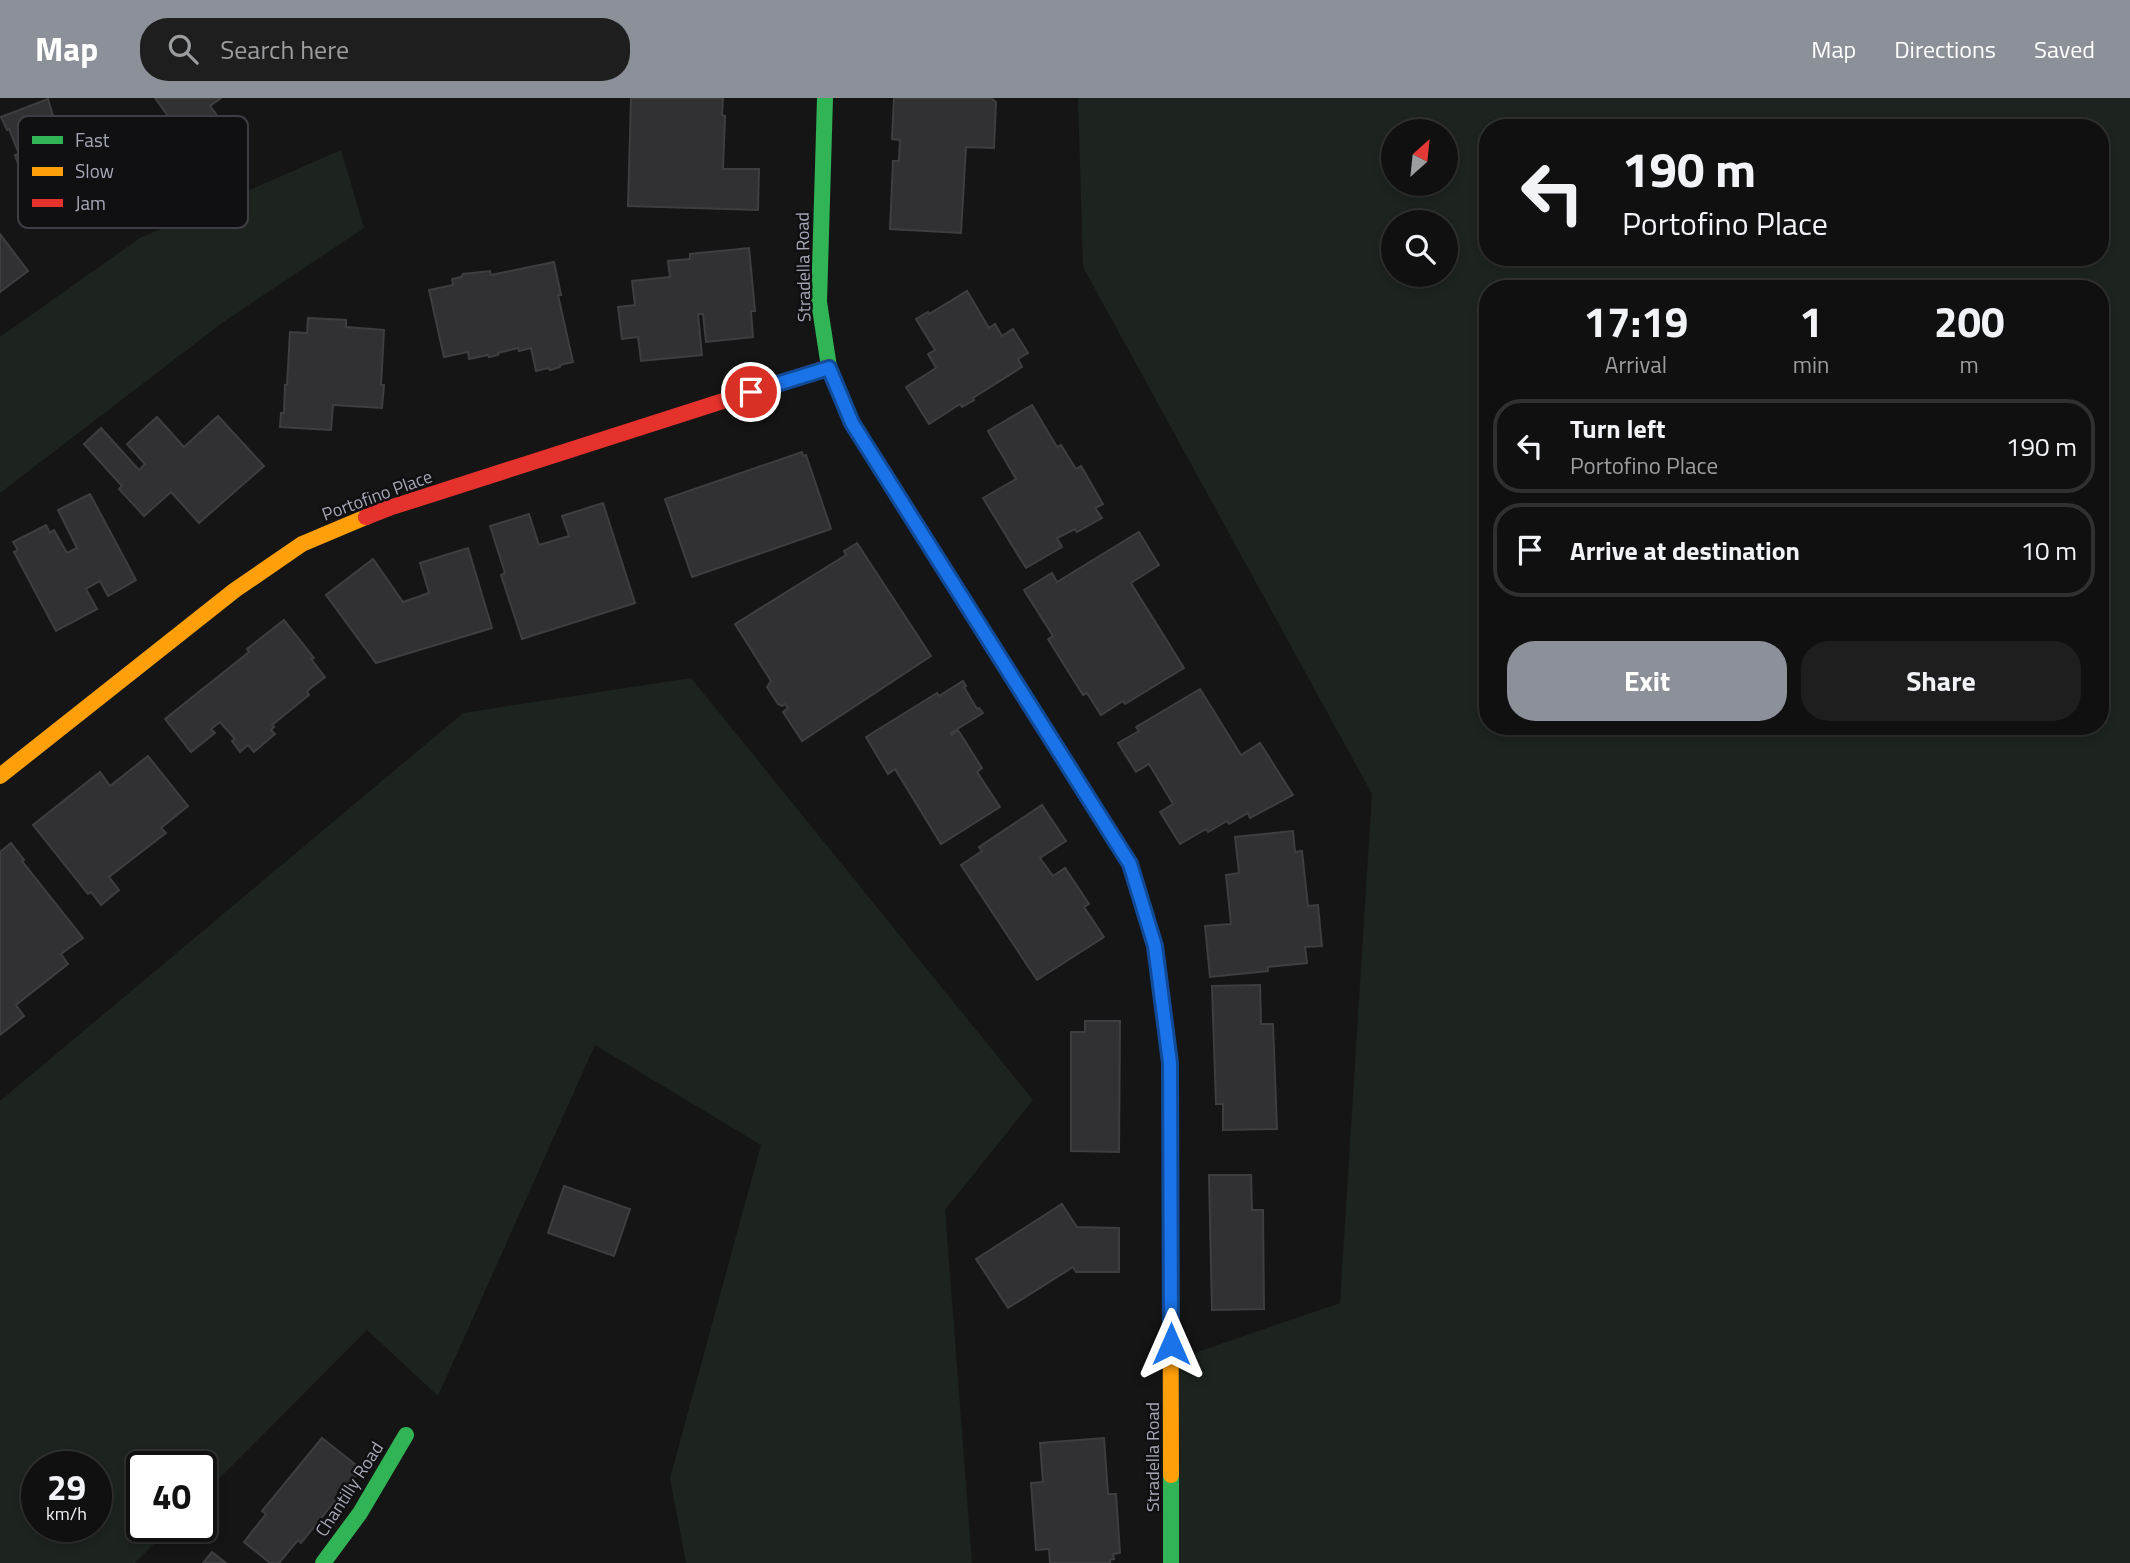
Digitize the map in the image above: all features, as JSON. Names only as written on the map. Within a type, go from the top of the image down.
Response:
[{"type":"street","name":"Stradella Road","points":[[825,98],[819,302],[829,368],[852,423],[1130,864],[1155,946],[1170,1063],[1171,1563]]},
{"type":"street","name":"Portofino Place","points":[[0,776],[235,590],[302,544],[389,508],[829,368]]},
{"type":"street","name":"Chantilly Road","points":[[323,1563],[360,1513],[406,1435]]},
{"type":"shaded area","points":[[1078,98],[2130,98],[2130,1563],[1171,1563],[1171,1361],[1340,1303],[1372,794],[1083,267]]},
{"type":"shaded area","points":[[341,150],[364,228],[222,323],[0,493],[0,337],[140,238],[163,228],[248,228],[248,191]]},
{"type":"shaded area","points":[[691,678],[1033,1100],[945,1210],[972,1563],[686,1563],[670,1478],[761,1145],[595,1045],[438,1396],[367,1330],[217,1481],[217,1451],[126,1451],[126,1542],[156,1542],[135,1563],[0,1563],[0,1101],[463,713]]},
{"type":"building","points":[[155,98],[221,98],[210,106],[218,116],[168,116]]},
{"type":"building","points":[[631,98],[723,98],[723,169],[759,169],[758,210],[628,206]]},
{"type":"building","points":[[894,98],[991,98],[996,102],[994,148],[966,147],[961,233],[890,229],[893,161],[899,161],[900,140],[892,139]]},
{"type":"building","points":[[48,99],[53,116],[18,116],[18,152],[1,117]]},
{"type":"building","points":[[0,234],[28,271],[0,292]]},
{"type":"building","points":[[749,248],[755,311],[751,311],[753,337],[706,342],[703,314],[698,314],[702,355],[641,361],[638,337],[622,339],[618,307],[635,305],[632,281],[670,277],[668,261],[690,259],[690,254]]},
{"type":"building","points":[[554,262],[561,295],[558,295],[573,362],[550,370],[548,368],[536,371],[531,348],[519,351],[518,348],[489,357],[469,359],[468,352],[444,357],[429,290],[453,285],[452,279],[463,274],[490,271],[491,275]]},
{"type":"building","points":[[967,291],[989,328],[995,324],[1002,336],[1013,329],[1028,353],[1018,359],[1022,367],[973,398],[974,400],[962,407],[960,404],[929,424],[906,387],[936,368],[928,354],[935,350],[916,319]]},
{"type":"building","points":[[308,318],[346,320],[346,327],[384,330],[382,408],[333,405],[331,430],[280,427],[287,385],[290,332],[307,333]]},
{"type":"building","points":[[1032,405],[1057,447],[1061,445],[1076,469],[1081,466],[1103,504],[1095,508],[1102,518],[1077,532],[1075,529],[1057,538],[1062,547],[1026,568],[983,498],[1016,479],[988,431]]},
{"type":"building","points":[[218,416],[264,466],[199,523],[171,492],[144,516],[119,489],[122,486],[84,444],[101,428],[139,470],[145,464],[127,444],[157,417],[184,447]]},
{"type":"building","points":[[802,452],[803,456],[806,455],[831,529],[692,577],[665,499]]},
{"type":"building","points":[[90,494],[136,580],[108,596],[100,581],[86,589],[97,609],[56,631],[14,552],[18,550],[13,542],[46,525],[50,533],[54,530],[67,553],[77,548],[58,510]]},
{"type":"building","points":[[603,503],[635,603],[522,639],[501,575],[505,573],[490,526],[529,514],[539,545],[569,536],[562,516]]},
{"type":"building","points":[[1139,532],[1159,565],[1131,583],[1184,668],[1125,704],[1123,701],[1101,715],[1087,693],[1083,695],[1048,639],[1053,636],[1024,590],[1052,573],[1057,582]]},
{"type":"building","points":[[857,543],[931,656],[802,741],[783,712],[788,708],[785,704],[778,704],[767,687],[771,681],[735,624],[846,555],[844,551]]},
{"type":"building","points":[[468,548],[492,628],[376,663],[326,595],[373,559],[403,602],[429,593],[420,563]]},
{"type":"building","points":[[284,620],[314,658],[311,659],[325,677],[307,691],[309,695],[272,725],[274,727],[271,730],[275,734],[254,752],[248,745],[240,752],[232,741],[235,739],[220,722],[211,729],[215,733],[191,752],[165,719],[249,652],[247,649]]},
{"type":"building","points":[[963,681],[977,709],[983,713],[951,733],[952,735],[958,730],[982,768],[977,772],[1000,807],[941,844],[895,769],[888,774],[866,737],[937,693],[939,696]]},
{"type":"building","points":[[1200,689],[1241,755],[1260,743],[1293,795],[1250,818],[1248,813],[1208,832],[1206,829],[1180,844],[1160,812],[1173,804],[1149,764],[1136,772],[1118,743],[1139,731],[1136,727]]},
{"type":"building","points":[[148,756],[188,806],[161,828],[166,833],[109,877],[119,890],[101,905],[91,892],[88,894],[33,825],[100,772],[110,786]]},
{"type":"building","points":[[1042,805],[1066,841],[1040,858],[1053,876],[1065,868],[1089,904],[1084,907],[1104,937],[1037,980],[961,865],[982,851],[979,847]]},
{"type":"building","points":[[1293,831],[1295,852],[1302,851],[1308,906],[1318,905],[1322,946],[1305,947],[1307,963],[1268,967],[1268,971],[1210,977],[1205,926],[1231,924],[1226,875],[1239,873],[1235,837]]},
{"type":"building","points":[[11,843],[24,860],[22,861],[83,938],[61,954],[68,964],[16,1005],[24,1016],[0,1035],[0,852]]},
{"type":"building","points":[[1260,985],[1261,1024],[1273,1024],[1277,1129],[1223,1130],[1223,1104],[1216,1104],[1212,986]]},
{"type":"building","points":[[1085,1021],[1120,1021],[1119,1152],[1071,1151],[1071,1032],[1085,1032]]},
{"type":"building","points":[[1209,1175],[1251,1175],[1252,1210],[1263,1210],[1264,1309],[1212,1310]]},
{"type":"building","points":[[564,1186],[630,1209],[614,1256],[548,1233]]},
{"type":"building","points":[[1062,1204],[1077,1227],[1119,1228],[1119,1272],[1076,1272],[1073,1267],[1008,1308],[976,1259]]},
{"type":"building","points":[[322,1438],[361,1469],[301,1543],[298,1540],[279,1563],[270,1563],[244,1542],[266,1514],[262,1511]]},
{"type":"building","points":[[1104,1438],[1108,1494],[1116,1494],[1120,1553],[1113,1554],[1114,1559],[1110,1560],[1110,1563],[1050,1563],[1049,1549],[1036,1550],[1031,1483],[1043,1482],[1040,1443]]},
{"type":"building","points":[[212,1552],[226,1563],[203,1563]]},
{"type":"traffic: fast","points":[[825,98],[819,302],[829,367],[852,423],[916,525]]},
{"type":"traffic: fast","points":[[323,1563],[360,1513],[406,1435]]},
{"type":"traffic: fast","points":[[1171,1475],[1171,1563]]},
{"type":"traffic: slow","points":[[0,776],[235,590],[302,544],[366,517]]},
{"type":"traffic: slow","points":[[1170,1061],[1171,1475]]},
{"type":"traffic: jam","points":[[366,517],[829,367]]},
{"type":"traffic: jam","points":[[916,525],[1130,864],[1155,946],[1170,1061]]},
{"type":"route","points":[[751,392],[829,368],[852,423],[1130,864],[1155,946],[1170,1063],[1171,1344]]}]
